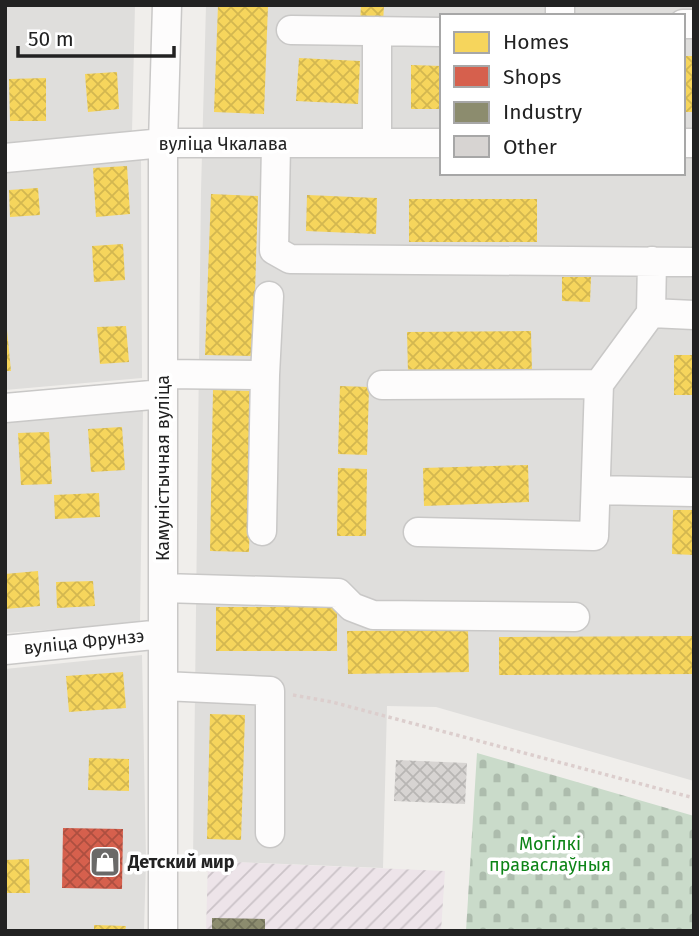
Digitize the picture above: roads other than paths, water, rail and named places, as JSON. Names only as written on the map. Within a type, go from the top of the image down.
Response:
[{"type":"street","name":"Камуністычная вуліца","points":[[163,931],[163,143],[167,5]]},
{"type":"street","points":[[291,30],[440,32]]},
{"type":"street","points":[[377,31],[377,143]]},
{"type":"street","name":"вуліца Чкалава","points":[[5,158],[163,143],[440,143]]},
{"type":"street","points":[[276,145],[274,250],[289,259],[694,262]]},
{"type":"street","points":[[418,532],[594,536],[599,384],[651,313],[652,261]]},
{"type":"street","points":[[262,531],[269,296]]},
{"type":"street","points":[[651,313],[694,314]]},
{"type":"street","points":[[5,408],[163,384],[265,375]]},
{"type":"street","points":[[382,385],[599,384]]},
{"type":"street","points":[[596,490],[694,492]]},
{"type":"street","points":[[163,588],[338,593],[352,607],[373,615],[575,617]]},
{"type":"street","name":"вуліца Фрунзэ","points":[[5,650],[163,634]]},
{"type":"street","points":[[163,686],[270,691],[270,833]]},
{"type":"place","name":"Детский мир","points":[[105,862]]},
{"type":"park label","name":"Могілкі праваслаўныя","points":[[550,854]]}]
